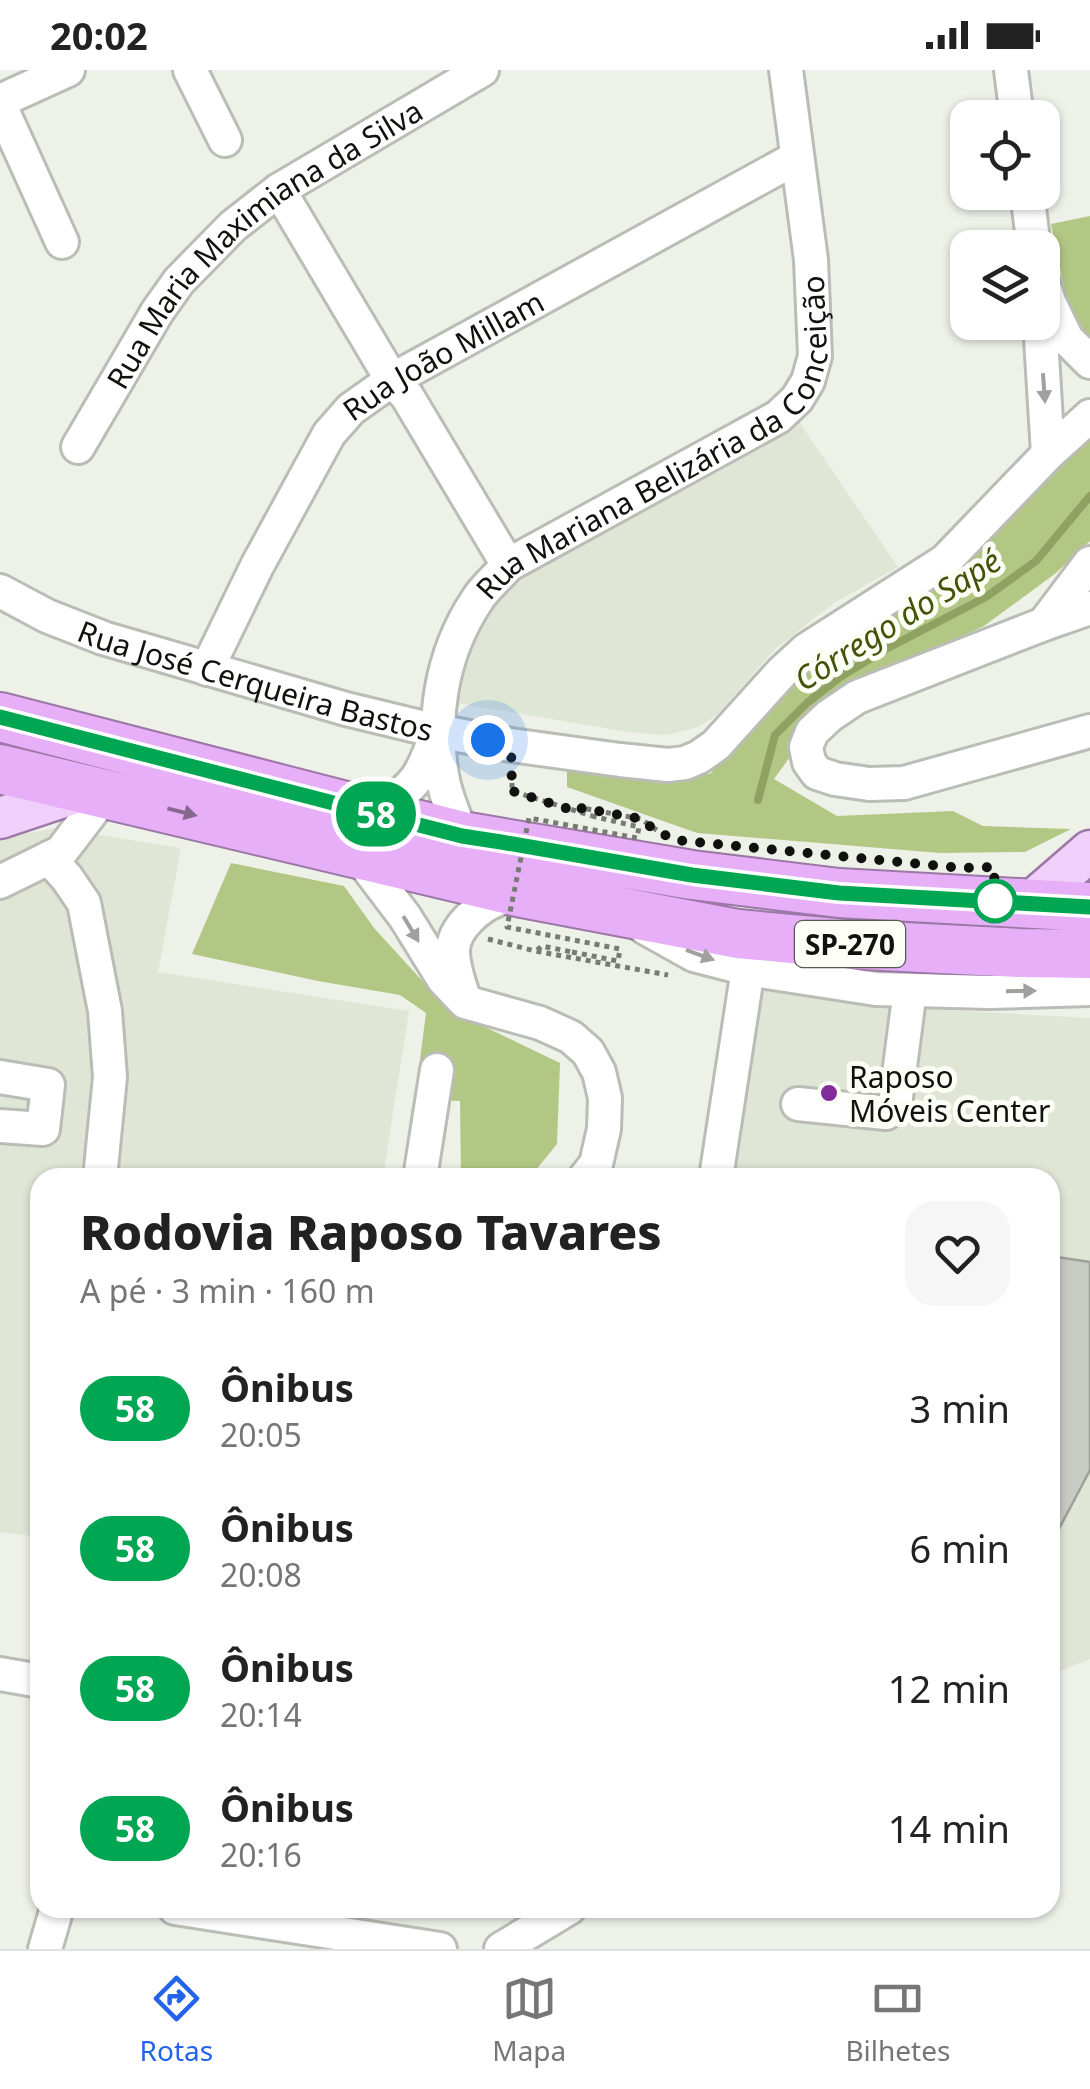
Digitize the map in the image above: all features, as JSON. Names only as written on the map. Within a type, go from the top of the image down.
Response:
[{"type":"highway","name":"SP-270","points":[[0,717],[367,835],[522,893],[756,936],[903,947],[1090,954]]},
{"type":"highway","name":"SP-270","points":[[0,770],[96,791],[367,835],[462,836],[692,875],[839,893],[1090,907]]},
{"type":"main road","points":[[0,818],[96,791]]},
{"type":"main road","points":[[1030,904],[1090,851]]},
{"type":"street","points":[[62,242],[0,103],[68,70]]},
{"type":"street","points":[[190,70],[225,140]]},
{"type":"street","name":"Rua Maria Maximiana da Silva","points":[[78,447],[157,312],[179,281],[233,226],[279,190],[482,70]]},
{"type":"street","name":"Rua Mariana Belizária da Conceição","points":[[367,835],[426,766],[437,731],[445,672],[460,628],[479,597],[508,566],[744,438],[778,416],[797,399],[808,381],[816,356],[810,260],[786,70]]},
{"type":"street","points":[[1011,70],[1015,100]]},
{"type":"street","name":"Rua João Millam","points":[[207,669],[257,566],[329,434],[351,409],[392,380],[796,158]]},
{"type":"street","points":[[279,190],[508,566]]},
{"type":"street","points":[[1060,326],[1066,339],[1090,362]]},
{"type":"street","points":[[1041,340],[1048,454]]},
{"type":"street","points":[[1048,454],[1090,416]]},
{"type":"street","name":"Rua José Cerqueira Bastos","points":[[0,591],[47,616],[103,638],[346,709],[511,745],[668,765],[684,763],[716,745],[806,650],[945,562],[1048,454]]},
{"type":"street","points":[[1044,624],[1090,564]]},
{"type":"street","points":[[1090,608],[857,697],[812,732],[806,747],[809,762],[817,772],[835,780],[904,783],[1090,731]]},
{"type":"street","name":"Rua Mariana Belizária da Conceição","points":[[437,731],[444,783],[462,836]]},
{"type":"street","points":[[0,882],[61,852],[96,791]]},
{"type":"street","points":[[367,835],[405,917],[444,980],[465,1002],[540,1023],[572,1037],[588,1052],[599,1072],[605,1098],[604,1129],[593,1168]]},
{"type":"street","points":[[49,858],[84,904],[105,1011],[110,1077],[101,1168]]},
{"type":"street","points":[[465,1002],[453,948],[460,930],[479,910],[497,899],[522,893]]},
{"type":"street","points":[[613,910],[694,954],[748,969],[876,989],[1090,989]]},
{"type":"street","points":[[718,1168],[748,969]]},
{"type":"street","points":[[798,1104],[886,1113],[895,1105],[910,990]]},
{"type":"street","points":[[422,1168],[437,1070]]},
{"type":"street","points":[[0,1078],[48,1085],[43,1129],[0,1126]]},
{"type":"street","points":[[0,1674],[30,1679]]},
{"type":"street","points":[[45,1949],[54,1918]]},
{"type":"street","points":[[239,1918],[440,1949]]},
{"type":"street","points":[[501,1949],[554,1920]]},
{"type":"path","points":[[511,745],[512,791],[639,827],[637,838],[529,818],[507,927],[620,949],[618,961],[542,946],[535,951]]},
{"type":"path","points":[[578,812],[582,808],[641,819],[663,834]]},
{"type":"path","points":[[460,930],[535,951],[682,978]]},
{"type":"shaded area","points":[[797,419],[898,567],[834,603],[775,649],[717,715],[698,727],[667,735],[450,702],[465,649],[506,579]]},
{"type":"shaded area","points":[[56,828],[181,848],[158,972],[409,1011],[384,1168],[30,1168],[30,1536],[0,1532],[0,838]]},
{"type":"shaded area","points":[[763,988],[924,1009],[1090,1018],[1090,1659],[1060,1671],[1060,1168],[736,1168]]},
{"type":"green space","points":[[1090,216],[1090,336],[1066,297],[1060,268],[1060,230],[1052,230],[1051,224]]},
{"type":"green space","points":[[1090,434],[1090,541],[1056,573],[984,626],[835,695],[774,779],[837,816],[953,811],[983,826],[1071,829],[1025,852],[940,853],[697,833],[567,787],[567,768],[710,774],[785,690],[919,594]]},
{"type":"green space","points":[[231,863],[344,886],[374,928],[448,1009],[560,1063],[557,1144],[538,1168],[461,1168],[460,1101],[415,1099],[426,1013],[400,995],[192,954]]},
{"type":"building","points":[[1060,1258],[1090,1262],[1090,1470],[1060,1527]]},
{"type":"waterway","name":"Córrego do Sapé","points":[[758,800],[775,735],[807,703],[840,677],[986,597],[1036,561],[1090,496]]},
{"type":"bus line","name":"58","points":[[0,717],[462,836],[692,875],[839,893],[1090,907]]},
{"type":"place","name":"Raposo Móveis Center","points":[[829,1093]]},
{"type":"route","points":[[488,740],[511,745],[512,791],[545,802],[578,812],[582,808],[641,819],[674,840],[962,868],[994,867],[995,901]]}]
